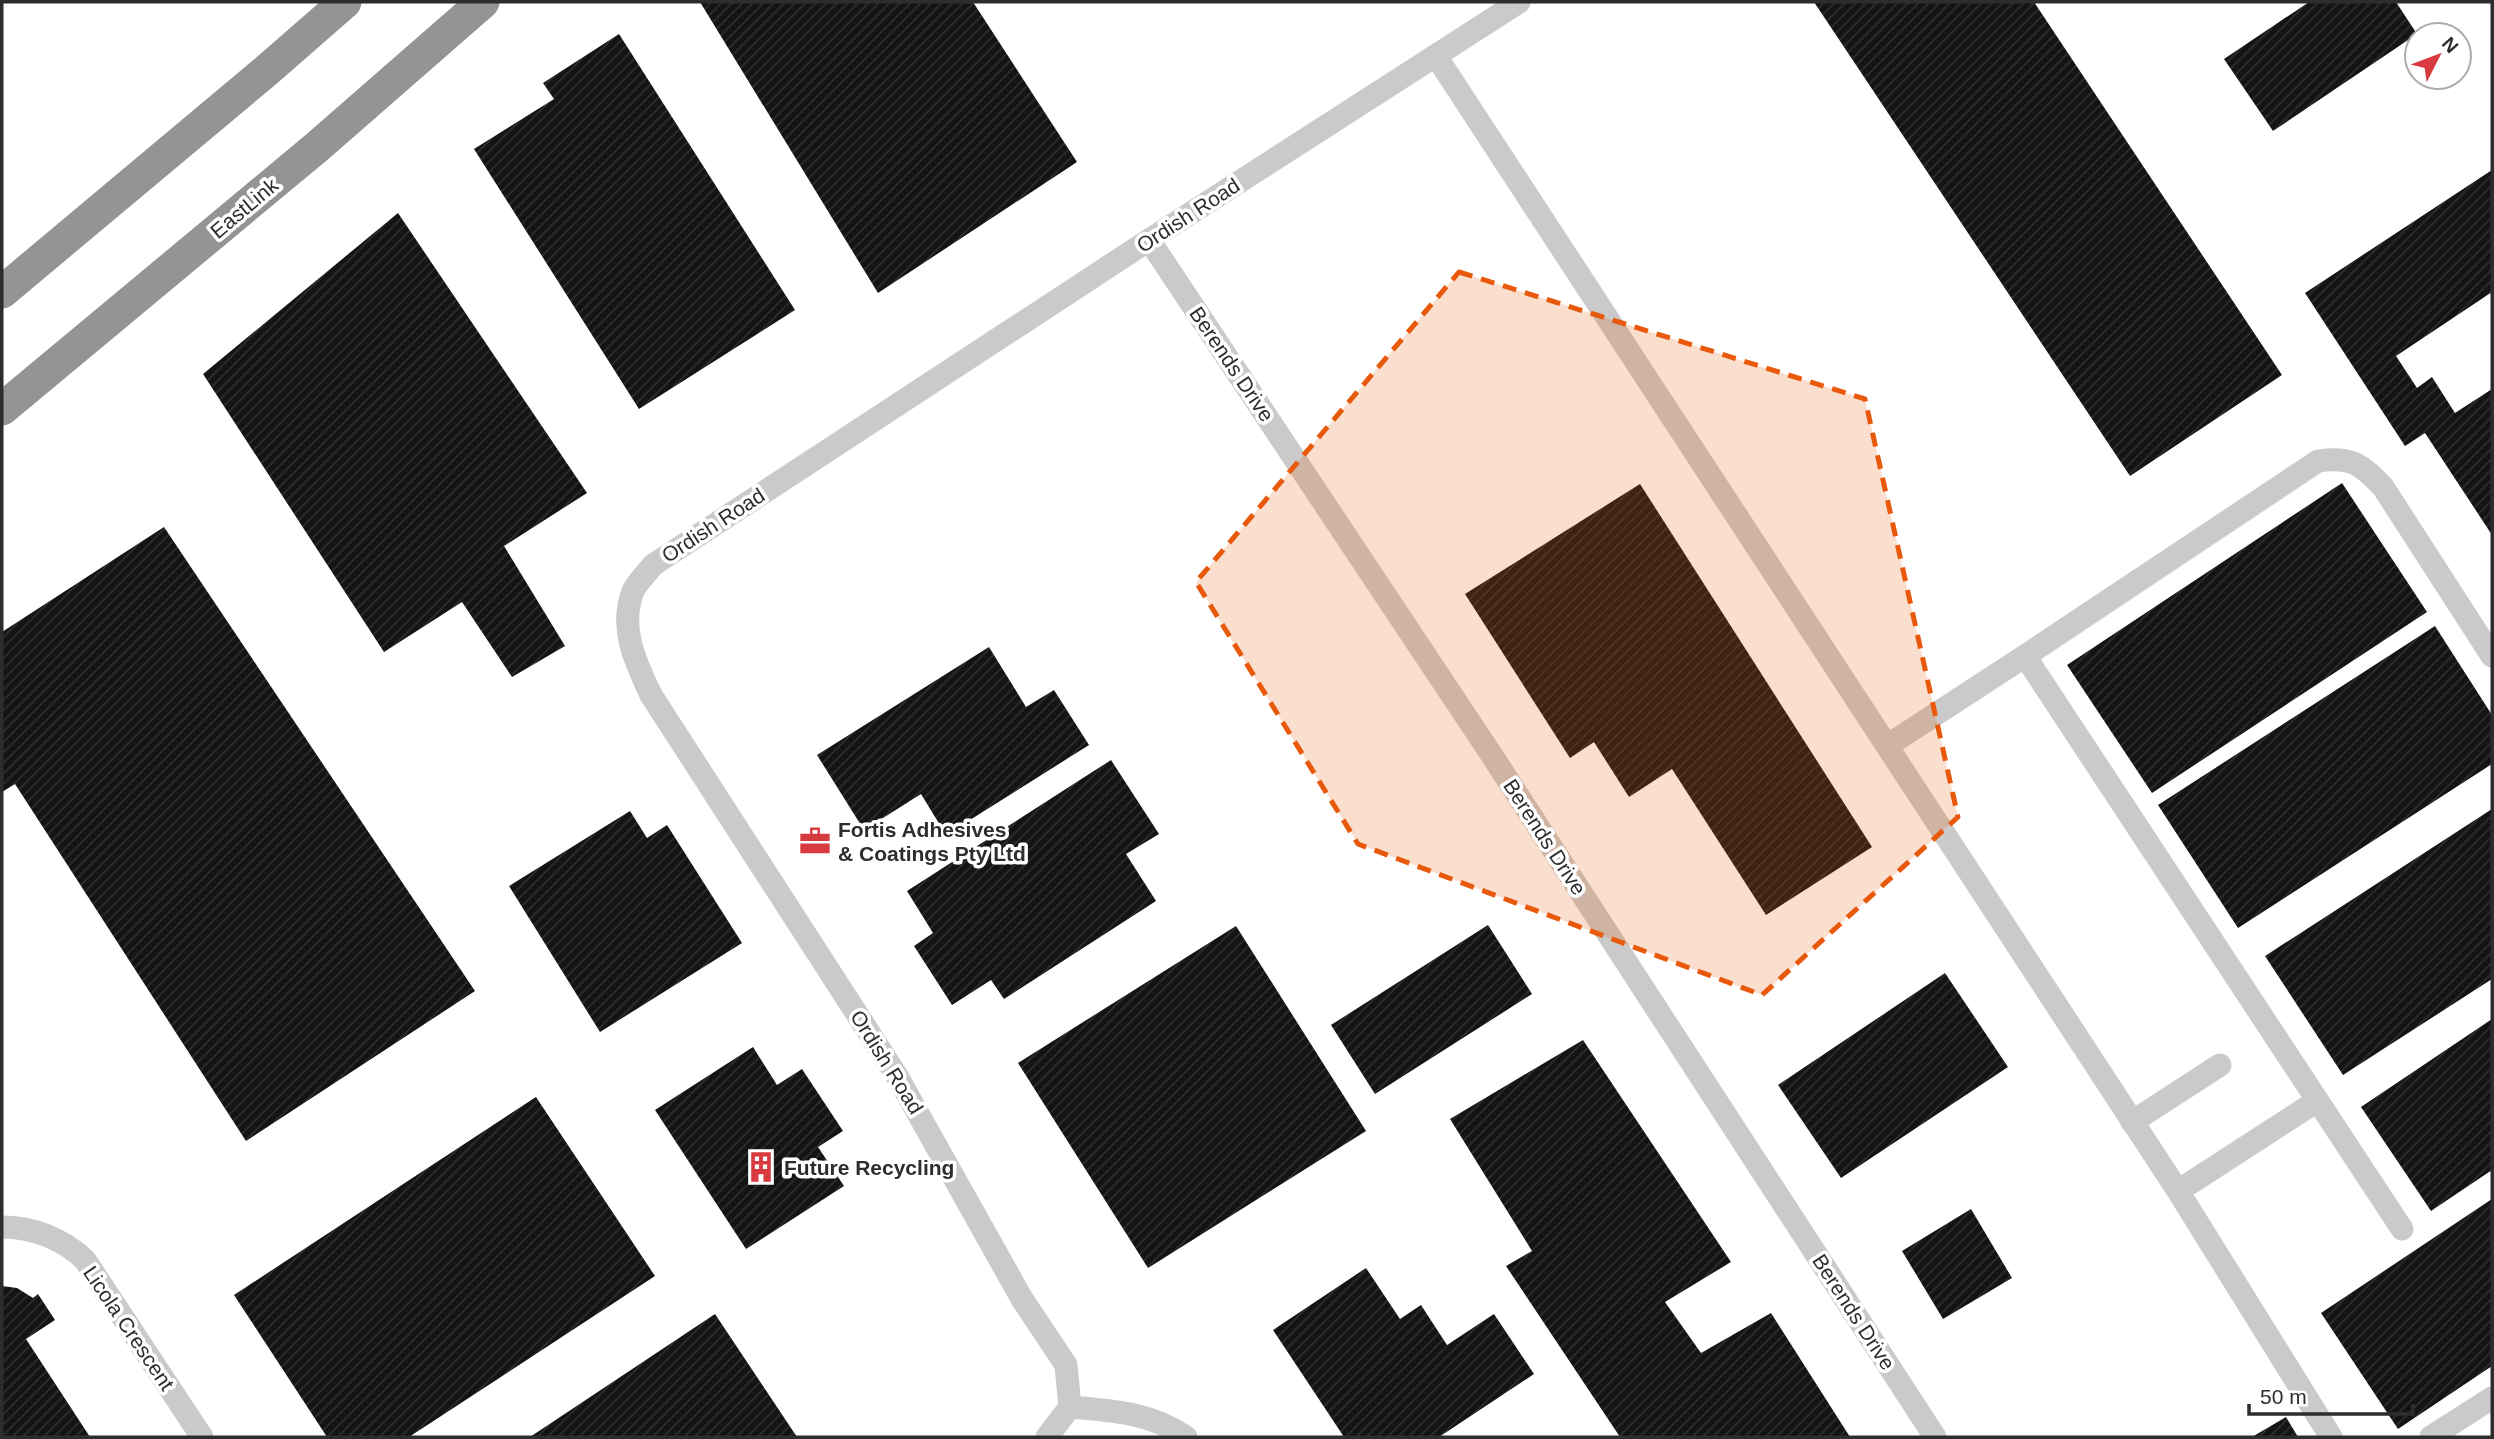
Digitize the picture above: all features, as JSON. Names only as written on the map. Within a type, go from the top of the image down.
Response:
[{"type":"highway","points":[[2,292],[345,2]]},
{"type":"highway","name":"EastLink","points":[[2,409],[306,156],[483,2]]},
{"type":"street","name":"Ordish Road","points":[[1070,1407],[1066,1365],[1022,1299],[897,1076],[651,695],[632,656],[627,622],[634,589],[653,565],[1149,240],[1520,2]]},
{"type":"street","points":[[1436,55],[2178,1191],[2332,1437]]},
{"type":"street","name":"Berends Drive","points":[[1149,240],[1491,754],[1935,1437]]},
{"type":"street","points":[[1887,746],[2318,461],[2336,458],[2359,465],[2383,487],[2492,656]]},
{"type":"street","points":[[2025,656],[2402,1229]]},
{"type":"street","points":[[2132,1122],[2221,1065]]},
{"type":"street","points":[[2178,1191],[2317,1101]]},
{"type":"street","name":"Licola Crescent","points":[[2,1227],[38,1232],[59,1240],[85,1261],[202,1437]]},
{"type":"street","points":[[2431,1437],[2492,1398]]},
{"type":"street","points":[[1047,1437],[1070,1407],[1146,1417],[1168,1425],[1186,1437]]},
{"type":"highlighted area","points":[[1459,272],[1865,399],[1958,817],[1762,995],[1358,844],[1196,582]]},
{"type":"building","points":[[700,2],[973,2],[1077,162],[878,293]]},
{"type":"building","points":[[1814,2],[2034,2],[2282,375],[2130,476]]},
{"type":"building","points":[[2309,2],[2396,2],[2408,21],[2403,21],[2403,43],[2273,131],[2224,59]]},
{"type":"building","points":[[619,34],[795,310],[639,409],[474,149],[554,99],[543,83]]},
{"type":"building","points":[[2492,170],[2492,292],[2396,356],[2417,388],[2432,377],[2455,413],[2492,389],[2492,535],[2425,433],[2405,446],[2305,293]]},
{"type":"building","points":[[398,213],[587,493],[504,546],[565,646],[512,677],[462,602],[384,652],[203,374]]},
{"type":"building","points":[[2342,483],[2427,612],[2152,793],[2067,665]]},
{"type":"building","points":[[1640,484],[1872,847],[1766,915],[1672,769],[1629,797],[1594,742],[1570,758],[1465,594]]},
{"type":"building","points":[[164,527],[475,991],[246,1141],[15,784],[2,792],[2,632]]},
{"type":"building","points":[[2435,626],[2492,715],[2492,764],[2238,928],[2158,805]]},
{"type":"building","points":[[989,647],[1026,707],[1054,690],[1089,745],[946,835],[921,794],[864,830],[817,755]]},
{"type":"building","points":[[1111,760],[1159,834],[1126,854],[1156,901],[1004,999],[991,980],[952,1005],[914,946],[933,933],[907,891]]},
{"type":"building","points":[[2492,809],[2492,979],[2343,1075],[2265,956]]},
{"type":"building","points":[[630,811],[647,838],[667,825],[742,943],[600,1032],[509,886]]},
{"type":"building","points":[[1488,925],[1532,994],[1375,1094],[1331,1025]]},
{"type":"building","points":[[1236,926],[1366,1131],[1148,1268],[1018,1063]]},
{"type":"building","points":[[1945,973],[2008,1067],[1841,1178],[1778,1085]]},
{"type":"building","points":[[2492,1019],[2492,1170],[2431,1211],[2361,1107]]},
{"type":"building","points":[[1583,1040],[1731,1262],[1665,1302],[1701,1353],[1771,1313],[1850,1437],[1620,1437],[1506,1266],[1532,1251],[1450,1119]]},
{"type":"building","name":"Future Recycling","points":[[753,1047],[777,1085],[802,1069],[843,1131],[818,1147],[844,1186],[746,1249],[655,1110]]},
{"type":"building","points":[[536,1097],[655,1276],[409,1437],[327,1437],[234,1295]]},
{"type":"building","points":[[2492,1199],[2492,1366],[2398,1429],[2321,1313]]},
{"type":"building","points":[[1971,1209],[2012,1278],[1943,1319],[1902,1251]]},
{"type":"building","points":[[1366,1268],[1400,1319],[1421,1305],[1447,1345],[1494,1314],[1534,1374],[1439,1437],[1344,1437],[1273,1330]]},
{"type":"building","points":[[2,1286],[17,1288],[33,1298],[38,1294],[55,1320],[26,1339],[90,1437],[2,1437]]},
{"type":"building","points":[[715,1314],[797,1437],[530,1437]]},
{"type":"building","points":[[2286,1417],[2298,1437],[2252,1437]]},
{"type":"place","name":"Fortis Adhesives & Coatings Pty Ltd","points":[[815,841]]},
{"type":"place","name":"Future Recycling","points":[[761,1167]]}]
